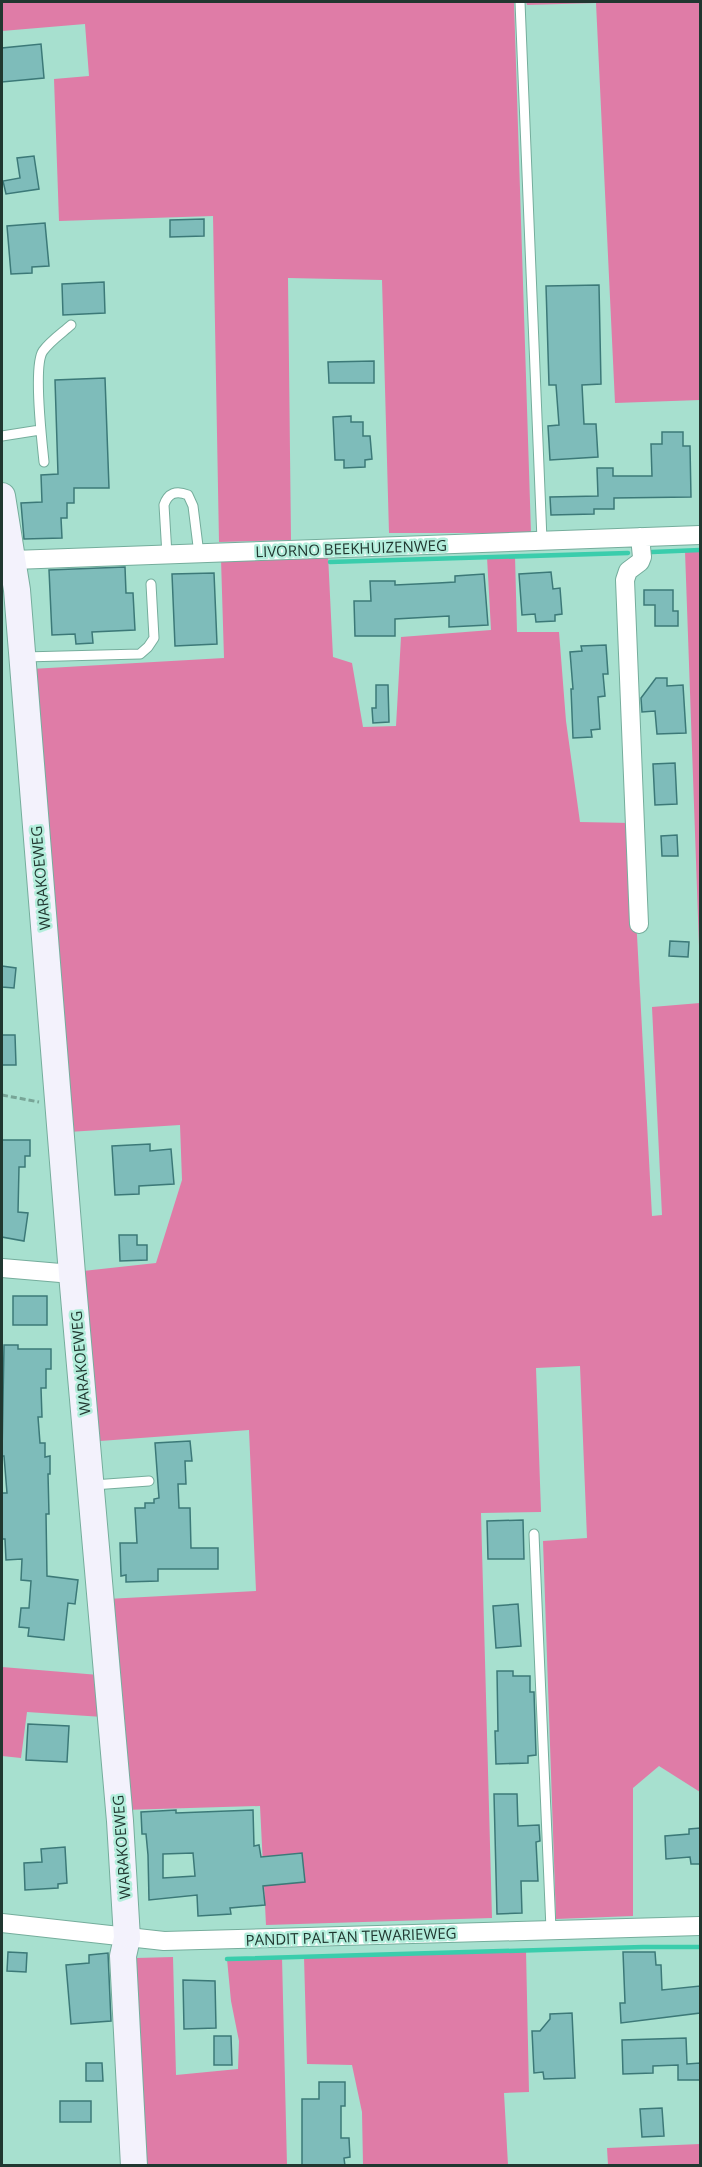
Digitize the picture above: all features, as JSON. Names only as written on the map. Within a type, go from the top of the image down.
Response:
[{"type":"street","name":"WARAKOEWEG","points":[[2,496],[7,559],[22,657],[72,1274],[120,1821],[127,1938],[123,1956],[134,2166]]},
{"type":"street","name":"LIVORNO BEEKHUIZENWEG","points":[[7,559],[700,535]]},
{"type":"street","points":[[639,924],[625,580],[628,571],[640,562],[642,557],[640,537]]},
{"type":"street","points":[[2,1268],[72,1274]]},
{"type":"street","name":"PANDIT PALTAN TEWARIEWEG","points":[[2,1923],[164,1941],[700,1926]]},
{"type":"lane","points":[[520,2],[542,540]]},
{"type":"lane","points":[[44,462],[40,430],[39,365],[42,352],[71,325]]},
{"type":"lane","points":[[2,436],[40,430]]},
{"type":"lane","points":[[167,555],[164,505],[166,497],[171,493],[181,492],[188,495],[193,506],[199,554]]},
{"type":"lane","points":[[22,657],[140,654],[148,648],[154,638],[151,584]]},
{"type":"lane","points":[[91,1485],[149,1481]]},
{"type":"lane","points":[[534,1534],[551,1929]]},
{"type":"path","points":[[2,1095],[40,1103],[58,1101]]},
{"type":"shaded area","points":[[2,2],[514,2],[531,533],[389,533],[382,280],[288,278],[291,540],[219,542],[213,216],[59,221],[54,79],[89,76],[85,24],[2,31]]},
{"type":"shaded area","points":[[526,2],[700,2],[700,400],[615,403],[596,3],[527,5]]},
{"type":"shaded area","points":[[700,550],[700,974],[685,551]]},
{"type":"shaded area","points":[[328,555],[333,657],[352,663],[363,727],[396,726],[401,637],[491,630],[487,557],[515,556],[517,632],[559,632],[566,721],[580,822],[631,823],[652,1216],[662,1215],[652,1007],[700,1003],[700,1792],[659,1766],[633,1788],[633,1916],[556,1919],[543,1541],[587,1538],[580,1366],[536,1368],[541,1512],[481,1513],[492,1918],[266,1925],[260,1806],[123,1810],[107,1599],[256,1591],[249,1430],[100,1441],[83,1271],[156,1263],[182,1180],[180,1125],[68,1132],[31,669],[224,658],[221,559]]},
{"type":"shaded area","points":[[2,1667],[99,1675],[103,1717],[27,1712],[21,1758],[2,1756]]},
{"type":"shaded area","points":[[526,1950],[529,2092],[504,2093],[508,2165],[363,2165],[362,2112],[352,2065],[307,2064],[304,1957]]},
{"type":"shaded area","points":[[173,1957],[176,2075],[238,2069],[239,2041],[231,2001],[227,1959],[282,1957],[287,2165],[141,2165],[136,1958]]},
{"type":"shaded area","points":[[700,2144],[700,2165],[608,2165],[607,2148]]},
{"type":"building","points":[[41,44],[44,78],[2,82],[2,48]]},
{"type":"building","points":[[34,156],[39,189],[6,194],[3,181],[20,178],[17,158]]},
{"type":"building","points":[[204,219],[204,236],[170,237],[170,220]]},
{"type":"building","points":[[45,223],[49,266],[32,267],[32,273],[11,274],[7,226]]},
{"type":"building","points":[[104,282],[105,313],[63,315],[62,284]]},
{"type":"building","points":[[599,285],[601,384],[582,385],[584,424],[596,424],[598,457],[550,460],[548,426],[559,425],[556,385],[549,385],[546,286]]},
{"type":"building","points":[[374,361],[374,383],[329,383],[328,362]]},
{"type":"building","points":[[105,378],[109,488],[74,488],[74,503],[67,503],[67,518],[61,518],[62,538],[24,539],[21,503],[42,502],[41,475],[58,474],[55,380]]},
{"type":"building","points":[[351,416],[351,422],[363,422],[363,436],[370,436],[372,459],[365,460],[365,467],[344,468],[344,460],[335,460],[333,417]]},
{"type":"building","points":[[662,432],[683,432],[683,446],[690,446],[691,497],[614,498],[614,509],[594,509],[594,514],[551,515],[550,497],[598,496],[597,468],[613,468],[613,476],[652,476],[651,444],[662,444]]},
{"type":"building","points":[[125,567],[126,593],[133,593],[135,630],[92,632],[93,643],[76,644],[75,634],[52,635],[49,570]]},
{"type":"building","points":[[551,572],[553,589],[560,588],[562,614],[555,615],[555,621],[536,622],[535,614],[522,615],[519,574]]},
{"type":"building","points":[[214,573],[217,644],[175,646],[172,574]]},
{"type":"building","points":[[484,574],[488,625],[449,627],[449,616],[395,619],[395,636],[355,636],[354,601],[371,601],[370,581],[395,581],[395,585],[455,582],[455,576]]},
{"type":"building","points":[[644,590],[673,590],[673,611],[678,611],[678,626],[655,626],[655,605],[644,605]]},
{"type":"building","points":[[606,645],[608,674],[603,674],[605,696],[598,697],[600,729],[591,730],[592,737],[573,738],[570,652],[582,651],[581,646]]},
{"type":"building","points":[[656,678],[667,678],[667,686],[683,685],[686,733],[657,734],[655,711],[642,712],[641,698]]},
{"type":"building","points":[[376,685],[388,685],[389,722],[373,723],[372,708],[376,708]]},
{"type":"building","points":[[675,763],[677,804],[655,805],[653,764]]},
{"type":"building","points":[[677,835],[678,856],[662,856],[661,836]]},
{"type":"building","points":[[670,941],[689,942],[688,957],[669,956]]},
{"type":"building","points":[[2,966],[16,968],[14,988],[2,987]]},
{"type":"building","points":[[2,1035],[15,1035],[16,1065],[2,1065]]},
{"type":"building","points":[[2,1140],[30,1140],[30,1156],[25,1156],[25,1167],[19,1167],[18,1212],[28,1213],[24,1241],[2,1237]]},
{"type":"building","points":[[150,1144],[150,1151],[171,1149],[174,1184],[139,1186],[139,1194],[115,1195],[112,1146]]},
{"type":"building","points":[[119,1235],[137,1235],[137,1245],[147,1245],[147,1260],[120,1261]]},
{"type":"building","points":[[13,1296],[47,1296],[47,1325],[13,1325]]},
{"type":"building","points":[[4,1345],[18,1345],[18,1349],[51,1349],[51,1369],[46,1369],[46,1388],[41,1388],[42,1417],[38,1417],[40,1443],[45,1443],[45,1457],[50,1456],[49,1514],[46,1514],[47,1576],[78,1580],[75,1604],[68,1603],[64,1640],[28,1636],[29,1628],[19,1627],[21,1608],[29,1608],[31,1581],[21,1580],[22,1559],[6,1560],[5,1539],[2,1539],[2,1493],[7,1493],[4,1456],[2,1456]]},
{"type":"building","points":[[190,1441],[192,1461],[185,1461],[186,1484],[178,1484],[179,1508],[190,1508],[191,1548],[218,1548],[218,1569],[158,1569],[158,1581],[126,1582],[126,1575],[121,1576],[120,1543],[137,1543],[135,1508],[145,1508],[145,1503],[154,1503],[154,1499],[159,1498],[155,1443]]},
{"type":"building","points":[[523,1520],[524,1559],[488,1559],[487,1521]]},
{"type":"building","points":[[518,1604],[521,1646],[496,1648],[493,1606]]},
{"type":"building","points":[[497,1671],[513,1671],[513,1676],[530,1676],[530,1692],[534,1692],[536,1755],[528,1756],[528,1763],[496,1764]]},
{"type":"building","points":[[28,1724],[69,1726],[67,1762],[26,1760]]},
{"type":"building","points":[[494,1794],[517,1794],[518,1826],[539,1825],[540,1841],[536,1842],[538,1881],[521,1881],[522,1913],[497,1914]]},
{"type":"building","points":[[253,1810],[254,1846],[259,1845],[261,1857],[302,1853],[305,1882],[263,1886],[265,1905],[230,1908],[231,1914],[198,1916],[197,1895],[149,1900],[148,1855],[146,1834],[142,1834],[141,1812]],"holes":[[[193,1853],[195,1876],[163,1878],[163,1854]]]},
{"type":"building","points":[[700,1828],[700,1864],[691,1864],[690,1857],[666,1859],[665,1836],[689,1834],[689,1829]]},
{"type":"building","points":[[65,1847],[67,1883],[58,1884],[58,1888],[25,1890],[24,1863],[42,1862],[41,1849]]},
{"type":"building","points":[[8,1952],[27,1953],[26,1972],[7,1971]]},
{"type":"building","points":[[623,1952],[655,1952],[656,1965],[661,1965],[662,1990],[700,1986],[700,2013],[621,2023],[620,2003],[625,2003]]},
{"type":"building","points":[[108,1953],[111,2021],[71,2024],[66,1965],[89,1963],[89,1955]]},
{"type":"building","points":[[183,1980],[215,1981],[216,2028],[184,2029]]},
{"type":"building","points":[[572,2013],[575,2078],[544,2079],[543,2072],[534,2073],[532,2031],[540,2031],[550,2019],[550,2014]]},
{"type":"building","points":[[214,2036],[231,2036],[232,2065],[214,2065]]},
{"type":"building","points":[[686,2038],[687,2064],[700,2063],[700,2080],[678,2080],[678,2065],[653,2066],[653,2073],[623,2074],[622,2040]]},
{"type":"building","points":[[86,2063],[102,2063],[103,2081],[86,2081]]},
{"type":"building","points":[[319,2082],[345,2082],[345,2106],[341,2106],[341,2138],[349,2138],[350,2157],[344,2158],[345,2166],[302,2166],[302,2099],[319,2099]]},
{"type":"building","points":[[60,2101],[91,2101],[91,2122],[60,2122]]},
{"type":"building","points":[[662,2108],[664,2136],[642,2137],[640,2109]]},
{"type":"waterway","points":[[652,552],[700,550]]},
{"type":"waterway","points":[[330,562],[628,553]]},
{"type":"waterway","points":[[227,1959],[700,1947]]}]
